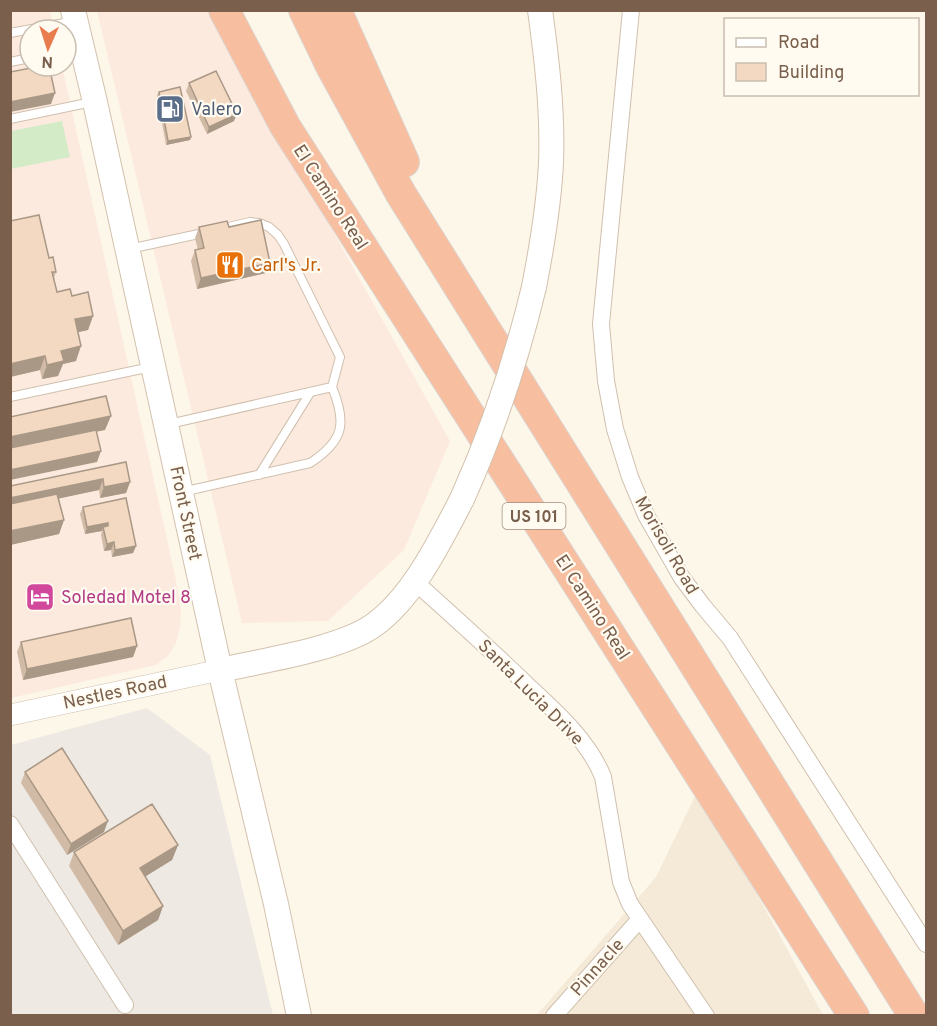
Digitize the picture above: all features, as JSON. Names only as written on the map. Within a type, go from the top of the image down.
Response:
[{"type":"highway","name":"El Camino Real","points":[[224,10],[285,126],[854,1016]]},
{"type":"highway","name":"US 101","points":[[304,10],[331,66],[401,194],[914,1016]]},
{"type":"highway","points":[[336,10],[459,285]]},
{"type":"main road","points":[[220,670],[313,649],[351,637],[372,627],[390,612],[414,580],[440,541],[462,499],[483,453],[520,344],[534,287],[543,236],[551,163],[548,66],[540,10]]},
{"type":"main road","name":"Front Street","points":[[74,16],[78,48],[95,102],[220,670],[276,904],[299,1016]]},
{"type":"street","name":"Morisoli Road","points":[[631,10],[601,324],[606,381],[615,429],[630,477],[646,515],[682,578],[730,638],[927,944]]},
{"type":"street","name":"Santa Lucia Drive","points":[[414,580],[560,717],[597,761],[603,777],[621,882],[630,904],[706,1016]]},
{"type":"street","name":"Nestles Road","points":[[10,715],[220,670]]},
{"type":"street","points":[[10,824],[125,1005]]},
{"type":"street","name":"Pinnacle","points":[[554,1016],[640,919]]},
{"type":"lane","points":[[10,33],[74,16]]},
{"type":"lane","points":[[10,118],[95,102]]},
{"type":"lane","points":[[127,250],[250,222],[269,227],[284,244],[340,357],[332,387],[342,419],[339,432],[324,454],[310,463],[181,492]]},
{"type":"lane","points":[[10,397],[153,366]]},
{"type":"lane","points":[[167,425],[332,387]]},
{"type":"lane","points":[[259,475],[310,393]]},
{"type":"shaded area","points":[[10,11],[50,11],[51,18],[18,18],[18,78],[65,78],[181,611],[176,643],[168,656],[156,665],[11,698]]},
{"type":"shaded area","points":[[97,11],[210,11],[450,441],[404,550],[328,621],[242,623]]},
{"type":"shaded area","points":[[147,708],[210,755],[273,1015],[11,1016],[11,745]]},
{"type":"shaded area","points":[[699,788],[823,1015],[536,1016],[656,877]]},
{"type":"green space","points":[[62,121],[70,157],[11,169],[11,131]]},
{"type":"building","points":[[18,70],[18,78],[52,78],[55,93],[10,102],[10,72]]},
{"type":"building","points":[[216,71],[237,114],[209,127],[189,83]]},
{"type":"building","points":[[180,87],[191,137],[168,141],[159,92]]},
{"type":"building","points":[[39,215],[49,258],[53,257],[56,272],[52,272],[57,292],[70,289],[72,296],[88,292],[93,316],[75,319],[81,346],[61,351],[64,361],[47,365],[45,356],[10,364],[10,221]]},
{"type":"building","points":[[261,220],[270,263],[201,278],[195,250],[204,248],[199,227],[227,221],[229,227]]},
{"type":"building","points":[[106,396],[111,416],[10,437],[10,417]]},
{"type":"building","points":[[96,430],[101,451],[10,470],[10,448]]},
{"type":"building","points":[[126,462],[130,482],[104,487],[103,479],[10,498],[10,486]]},
{"type":"building","points":[[57,494],[64,520],[10,531],[10,504]]},
{"type":"building","points":[[126,498],[136,546],[115,550],[114,542],[107,544],[103,527],[108,526],[108,523],[87,527],[83,507]]},
{"type":"building","points":[[131,618],[137,646],[27,669],[21,642]]},
{"type":"building","points":[[62,748],[108,821],[71,844],[25,772]]},
{"type":"building","points":[[152,804],[178,845],[140,868],[163,906],[123,931],[74,852]]},
{"type":"place","name":"Valero","points":[[170,109]]},
{"type":"place","name":"Carl's Jr.","points":[[230,265]]},
{"type":"place","name":"Soledad Motel 8","points":[[40,597]]}]
